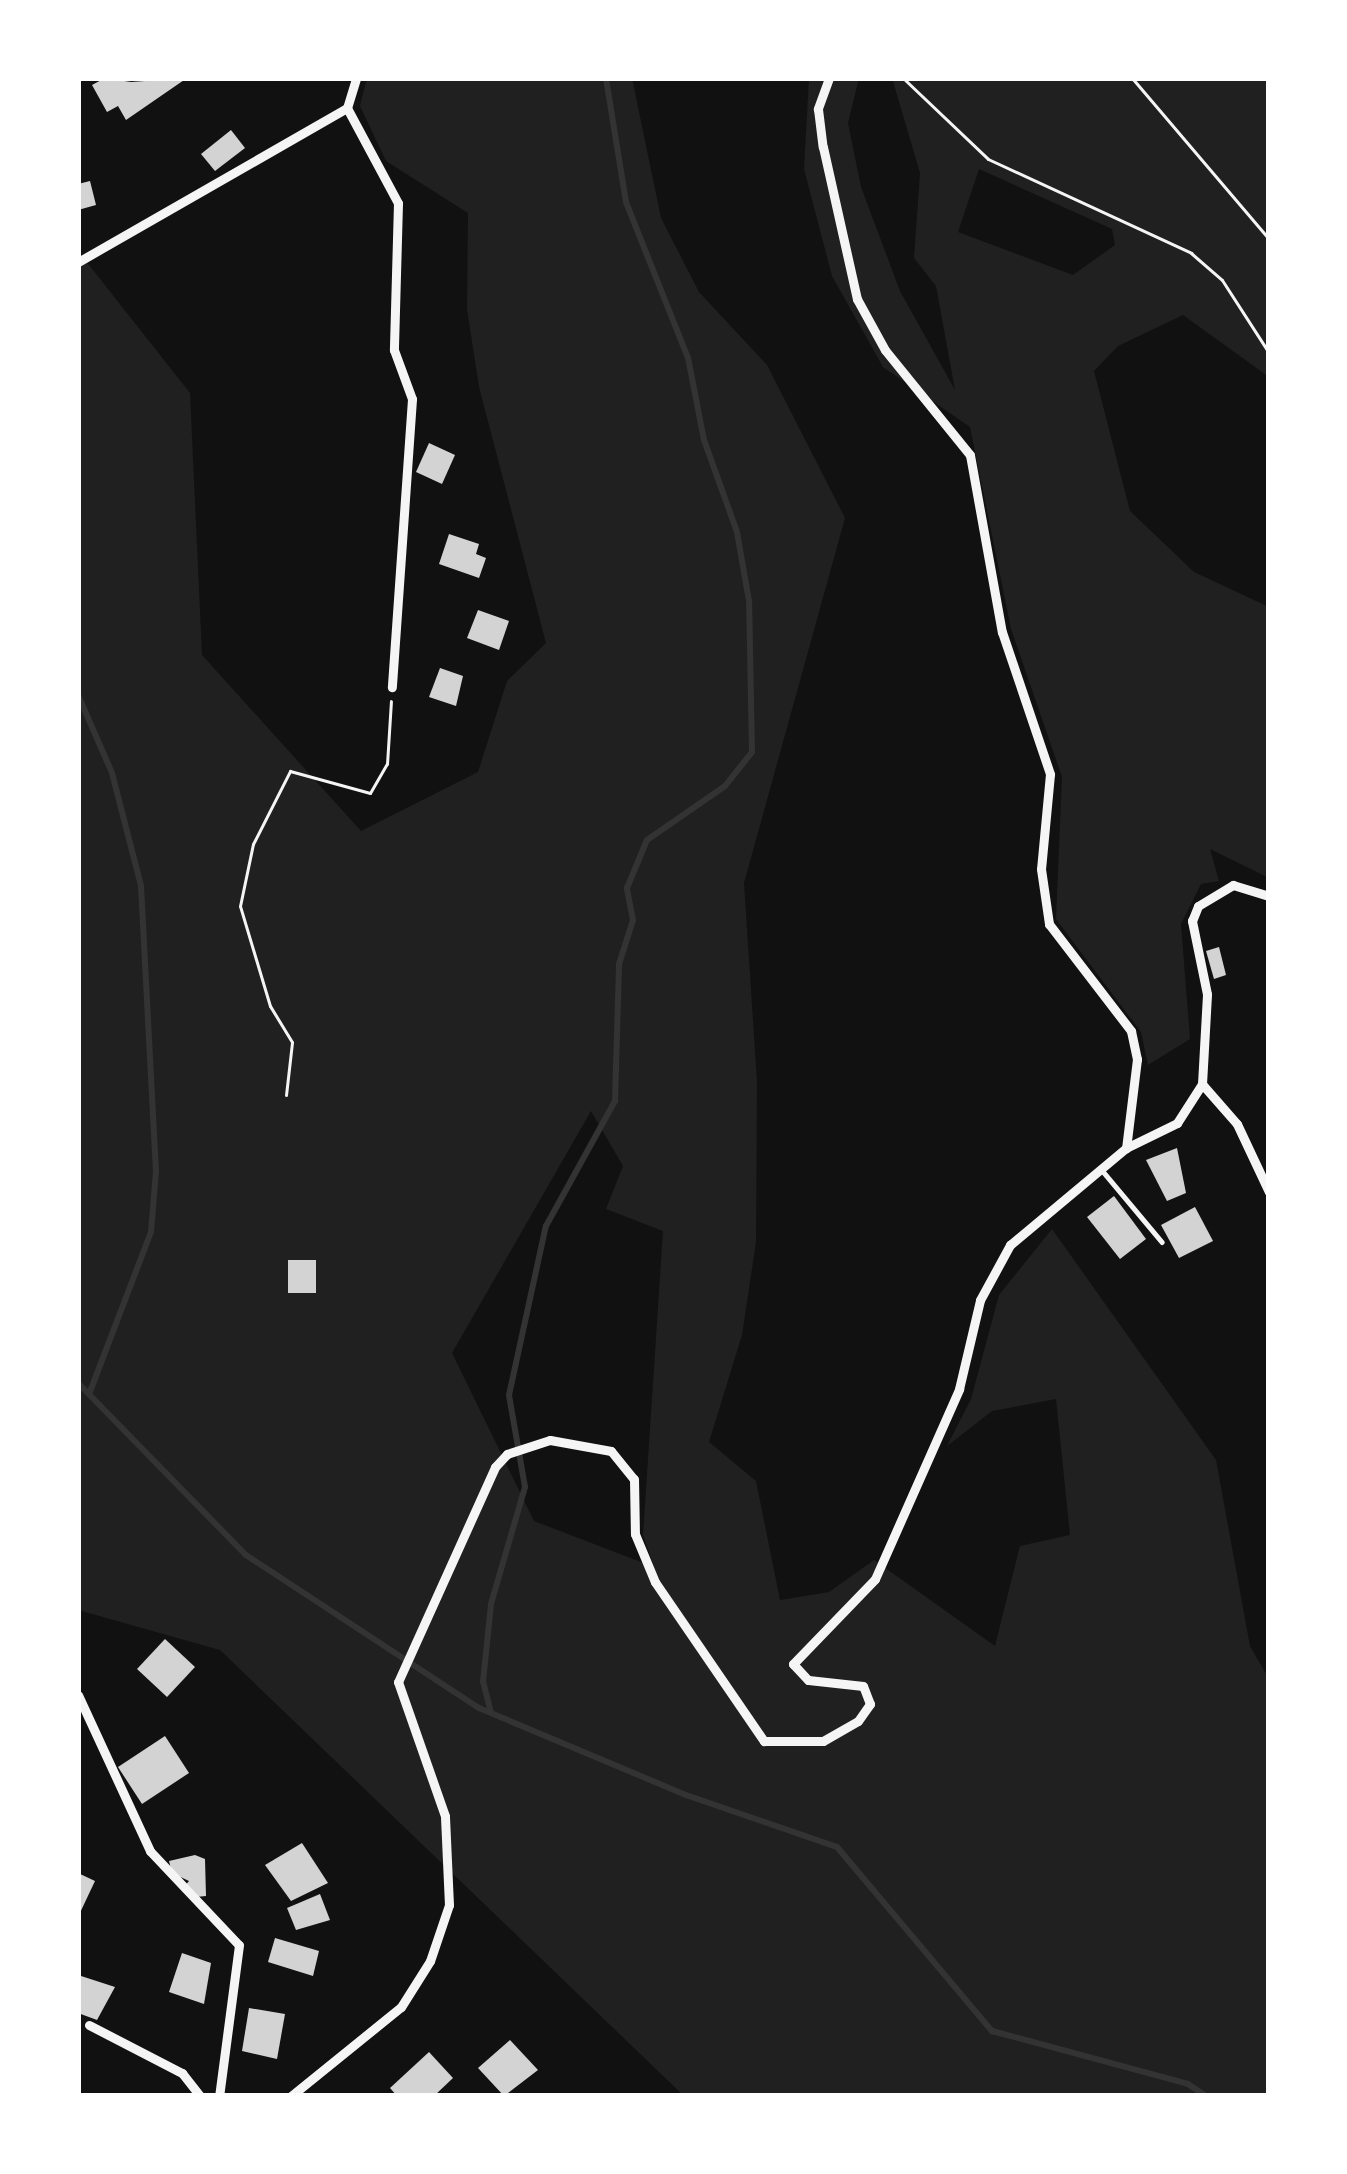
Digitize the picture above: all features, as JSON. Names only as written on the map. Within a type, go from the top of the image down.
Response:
[{"type":"street","points":[[78,262],[347,108],[356,78]]},
{"type":"street","points":[[829,78],[818,109],[857,299],[885,350],[970,455],[1002,632],[1050,773],[1042,869],[1049,924],[1131,1031],[1137,1059],[1126,1148]]},
{"type":"street","points":[[347,108],[398,203],[394,350],[412,399],[392,687]]},
{"type":"street","points":[[291,2096],[401,2007],[430,1961],[449,1905],[445,1816],[399,1698],[402,1670],[415,1650],[484,1486],[507,1454],[525,1446],[573,1442],[611,1450],[634,1479],[635,1534],[655,1582],[764,1741],[823,1741],[870,1704],[863,1686],[808,1680],[794,1664],[875,1579],[959,1389],[980,1300],[1010,1245],[1126,1148],[1178,1123],[1202,1084],[1207,994],[1192,921],[1198,906],[1232,885],[1269,896]]},
{"type":"street","points":[[1202,1084],[1237,1124],[1269,1192]]},
{"type":"street","points":[[78,1695],[150,1852],[239,1946],[219,2096]]},
{"type":"street","points":[[89,2025],[182,2072],[200,2096]]},
{"type":"lane","points":[[1101,1169],[1162,1242]]},
{"type":"path","points":[[903,78],[988,159],[1191,253],[1222,280],[1269,353]]},
{"type":"path","points":[[1132,78],[1269,238]]},
{"type":"path","points":[[286,1095],[292,1042],[270,1006],[240,906],[253,844],[290,771],[370,793],[387,764],[392,687]]},
{"type":"shaded area","points":[[367,78],[632,78],[661,218],[699,292],[767,365],[845,518],[744,883],[757,1082],[756,1242],[742,1335],[709,1442],[756,1481],[780,1600],[829,1592],[874,1560],[995,1646],[1020,1546],[1070,1535],[1056,1399],[992,1411],[947,1446],[971,1399],[999,1295],[1052,1229],[1216,1460],[1250,1646],[1269,1679],[1269,2096],[684,2096],[220,1650],[78,1610],[78,251],[190,393],[202,655],[361,831],[478,772],[507,681],[546,643],[479,387],[467,309],[468,213],[386,161],[360,106]],"holes":[[[591,1111],[623,1166],[606,1209],[663,1231],[643,1535],[654,1567],[534,1521],[452,1353]]]},
{"type":"shaded area","points":[[809,78],[859,78],[848,123],[861,187],[900,291],[955,390],[936,286],[914,258],[920,173],[892,78],[1269,78],[1269,377],[1183,315],[1118,346],[1094,371],[1130,511],[1194,572],[1269,607],[1269,878],[1210,849],[1219,881],[1201,884],[1181,924],[1190,1039],[1148,1065],[1141,1032],[1056,919],[1062,777],[1011,629],[970,427],[883,367],[832,276],[804,169]],"holes":[[[979,169],[1112,229],[1115,245],[1073,275],[958,232]]]},
{"type":"building","points":[[105,78],[131,82],[187,78],[126,120],[118,106],[107,112],[92,85]]},
{"type":"building","points":[[231,130],[245,148],[215,171],[201,154]]},
{"type":"building","points":[[90,181],[96,205],[78,210],[78,184]]},
{"type":"building","points":[[429,443],[455,455],[442,484],[416,472]]},
{"type":"building","points":[[449,534],[479,544],[476,554],[486,558],[479,578],[439,564]]},
{"type":"building","points":[[478,610],[509,621],[499,650],[467,638]]},
{"type":"building","points":[[440,668],[463,676],[456,706],[429,697]]},
{"type":"building","points":[[1219,947],[1226,975],[1214,979],[1206,951]]},
{"type":"building","points":[[1177,1148],[1186,1193],[1167,1201],[1146,1160]]},
{"type":"building","points":[[1114,1196],[1146,1239],[1120,1259],[1087,1217]]},
{"type":"building","points":[[1195,1207],[1213,1241],[1179,1258],[1161,1225]]},
{"type":"building","points":[[288,1260],[316,1260],[316,1293],[288,1293]]},
{"type":"building","points":[[165,1639],[195,1667],[167,1697],[137,1669]]},
{"type":"building","points":[[165,1736],[189,1773],[142,1804],[118,1767]]},
{"type":"building","points":[[302,1843],[328,1883],[291,1901],[265,1865]]},
{"type":"building","points":[[195,1855],[205,1859],[206,1896],[196,1897],[184,1887],[189,1881],[172,1873],[169,1861]]},
{"type":"building","points":[[78,1873],[95,1881],[78,1917]]},
{"type":"building","points":[[320,1894],[330,1920],[296,1930],[287,1908]]},
{"type":"building","points":[[275,1938],[319,1951],[313,1976],[268,1962]]},
{"type":"building","points":[[182,1953],[211,1963],[204,2004],[169,1992]]},
{"type":"building","points":[[78,1975],[115,1987],[97,2020],[78,2013]]},
{"type":"building","points":[[249,2008],[285,2014],[277,2059],[242,2051]]},
{"type":"building","points":[[510,2040],[538,2070],[504,2096],[478,2068]]},
{"type":"building","points":[[429,2052],[453,2078],[434,2096],[397,2096],[390,2088]]},
{"type":"waterway","points":[[491,1713],[483,1682],[491,1604],[525,1487],[509,1395],[546,1226],[615,1101],[619,964],[633,920],[627,888],[647,840],[725,786],[752,752],[749,601],[737,532],[704,440],[688,358],[626,202],[606,78]]},
{"type":"waterway","points":[[78,695],[112,773],[141,886],[156,1171],[151,1232],[89,1394]]},
{"type":"waterway","points":[[78,1383],[246,1555],[479,1708],[686,1795],[837,1847],[992,2031],[1188,2084],[1206,2096]]}]
